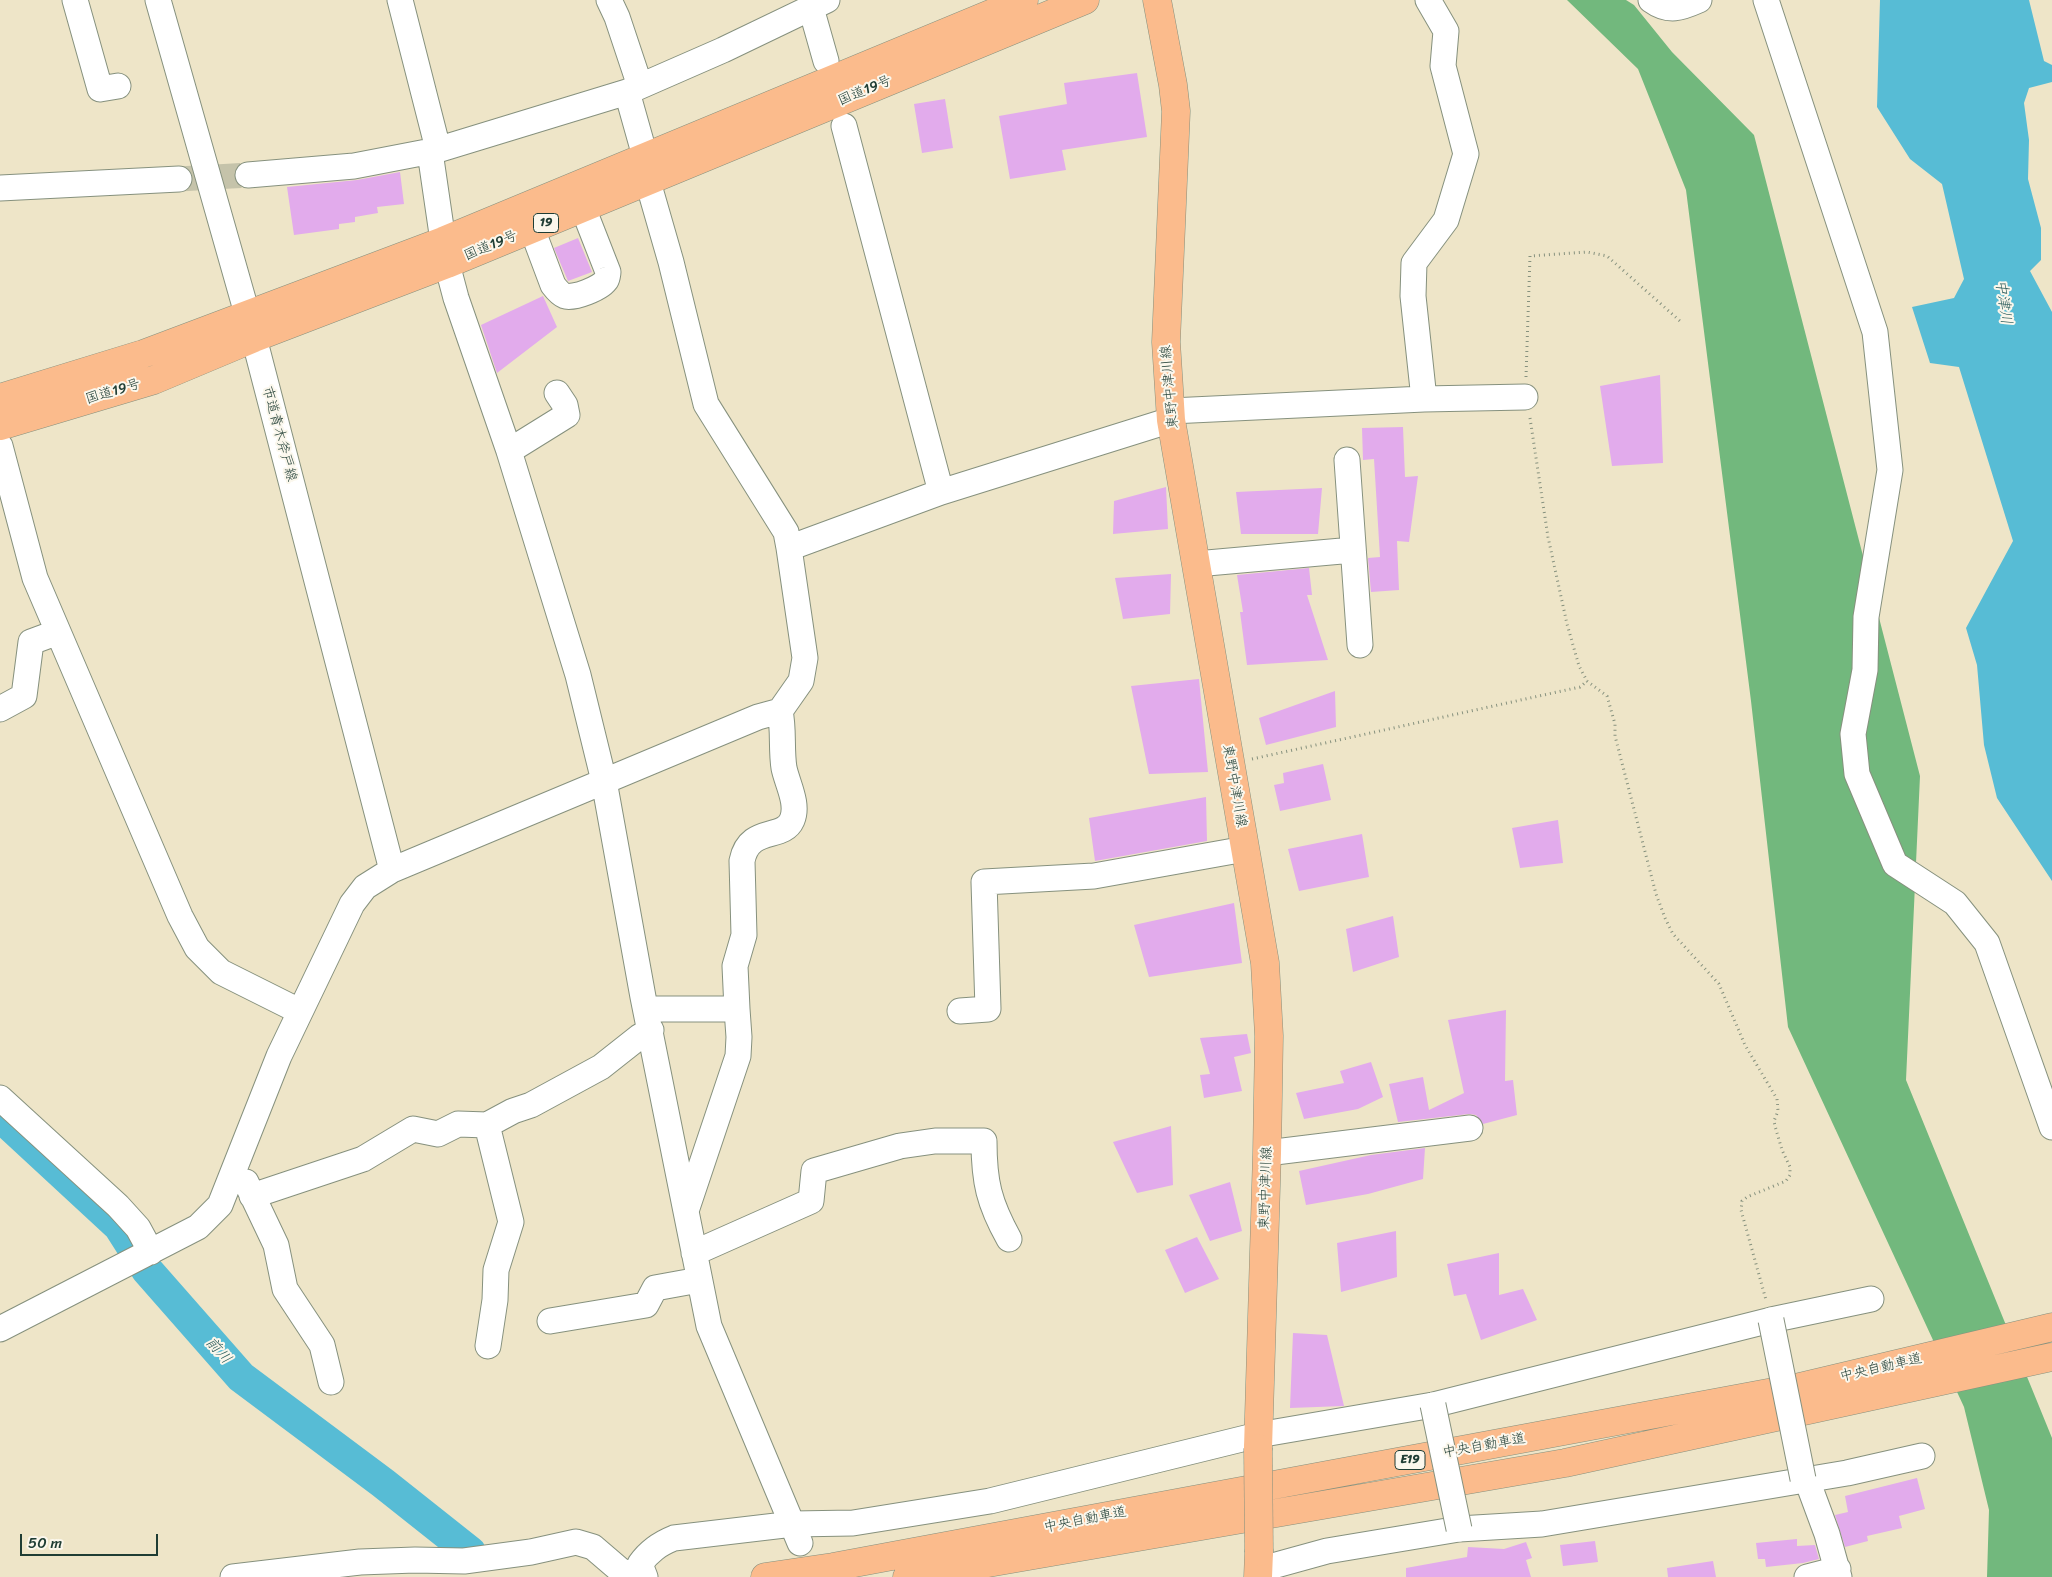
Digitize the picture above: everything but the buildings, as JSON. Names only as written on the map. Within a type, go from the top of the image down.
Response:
[{"type":"main road","name":"国道19号","points":[[0,398],[143,354],[251,327],[445,253],[646,169],[1024,0]]},
{"type":"main road","name":"国道19号","points":[[445,253],[532,229],[583,208],[646,169],[1085,0]]},
{"type":"main road","name":"東野中津川線","points":[[1157,0],[1176,111],[1166,342],[1171,415],[1265,963],[1268,1036],[1267,1152],[1258,1441],[1259,1566]]},
{"type":"main road","name":"国道19号","points":[[0,426],[154,380],[251,327]]},
{"type":"main road","name":"中央自動車道","points":[[764,1577],[843,1565],[1795,1388],[2052,1327]]},
{"type":"main road","name":"中央自動車道","points":[[907,1577],[1565,1463],[2052,1357]]},
{"type":"street","points":[[75,0],[100,89],[118,86]]},
{"type":"street","name":"市道青木斧戸線","points":[[158,0],[251,327],[392,870]]},
{"type":"street","points":[[400,0],[435,137],[434,151],[445,253],[456,298],[509,451],[578,675],[604,781],[648,1019],[709,1326],[796,1534]]},
{"type":"street","points":[[0,1328],[198,1227],[220,1205],[299,1011],[352,904],[365,887],[392,870],[758,717],[780,711],[800,681],[805,658],[786,532],[706,404],[646,169],[633,89],[617,18],[609,0]]},
{"type":"street","points":[[1424,399],[1413,296],[1414,263],[1420,252],[1446,220],[1466,154],[1443,66],[1446,31],[1428,0]]},
{"type":"street","points":[[1651,0],[1657,4],[1678,9],[1699,0]]},
{"type":"street","points":[[1766,0],[1875,332],[1890,470],[1866,617],[1865,670],[1853,734],[1858,774],[1895,864],[1955,903],[1987,943],[2052,1127]]},
{"type":"street","points":[[248,175],[354,166],[434,151],[633,89],[723,50],[819,4],[826,61]]},
{"type":"street","points":[[844,126],[940,492]]},
{"type":"street","points":[[0,188],[179,179]]},
{"type":"street","points":[[532,229],[556,290],[564,296],[572,297],[600,287],[606,280],[608,272],[583,208]]},
{"type":"street","points":[[509,451],[567,415],[565,405],[557,393]]},
{"type":"street","points":[[789,548],[940,492],[1171,415],[1424,399],[1525,397]]},
{"type":"street","points":[[0,446],[35,578],[180,916],[197,948],[221,972],[299,1011]]},
{"type":"street","points":[[1347,460],[1360,645]]},
{"type":"street","points":[[1196,564],[1353,550]]},
{"type":"street","points":[[0,709],[24,696],[31,642],[58,632]]},
{"type":"street","points":[[687,1208],[738,1056],[740,1037],[735,966],[744,935],[742,860],[744,850],[750,842],[785,827],[792,821],[793,798],[784,767],[780,711]]},
{"type":"street","points":[[960,1011],[988,1009],[984,882],[1094,876],[1245,848]]},
{"type":"street","points":[[252,1196],[363,1159],[413,1129],[438,1134],[458,1124],[487,1124],[513,1111],[531,1105],[601,1067],[648,1019],[737,1010]]},
{"type":"street","points":[[0,1098],[118,1206],[138,1228],[151,1252]]},
{"type":"street","points":[[487,1124],[511,1222],[496,1270],[495,1300],[488,1346]]},
{"type":"street","points":[[1267,1152],[1470,1128]]},
{"type":"street","points":[[694,1253],[811,1201],[814,1171],[900,1146],[935,1140],[984,1141],[984,1169],[988,1192],[994,1212],[1009,1239]]},
{"type":"street","points":[[236,1162],[276,1245],[285,1289],[322,1345],[331,1382]]},
{"type":"street","points":[[550,1321],[646,1305],[655,1288],[699,1280]]},
{"type":"street","points":[[645,1577],[640,1564],[646,1555],[657,1545],[674,1538],[796,1534],[990,1501],[1258,1441],[1433,1405],[1771,1320],[1871,1299]]},
{"type":"street","points":[[1771,1320],[1805,1480],[1838,1573],[1807,1577]]},
{"type":"street","points":[[1433,1405],[1459,1529]]},
{"type":"street","points":[[1259,1566],[1327,1551],[1459,1529],[1542,1524],[1805,1480],[1922,1456]]},
{"type":"street","points":[[234,1577],[360,1562],[464,1561],[531,1552],[576,1542],[593,1547],[621,1571],[640,1577]]},
{"type":"path","points":[[1680,320],[1607,256],[1587,252],[1530,256],[1525,397],[1531,424],[1548,537],[1567,624],[1579,666],[1587,681],[1607,696],[1644,848],[1664,918],[1678,940],[1719,984],[1745,1045],[1777,1099],[1778,1111],[1774,1126],[1790,1167],[1790,1175],[1786,1181],[1747,1197],[1742,1201],[1741,1210],[1771,1320]]},
{"type":"path","points":[[1230,764],[1580,687],[1587,681]]},
{"type":"green space","points":[[1567,0],[1626,0],[1634,5],[1672,52],[1754,135],[1920,776],[1906,1080],[2052,1438],[2052,1577],[1987,1577],[1989,1510],[1964,1407],[1788,1027],[1751,701],[1686,190],[1638,69]]},
{"type":"water","name":"中津川","points":[[1880,0],[2029,0],[2044,61],[2052,65],[2052,82],[2029,88],[2024,103],[2029,140],[2028,179],[2041,228],[2041,260],[2030,271],[2052,312],[2052,881],[1997,798],[1984,745],[1977,665],[1966,628],[2013,541],[1959,367],[1930,363],[1912,307],[1954,298],[1964,279],[1942,184],[1910,159],[1877,107]]},
{"type":"waterway","name":"前川","points":[[0,1116],[119,1226],[147,1270],[241,1377],[383,1483],[470,1552]]},
{"type":"tunnel","points":[[179,179],[248,175]]}]
